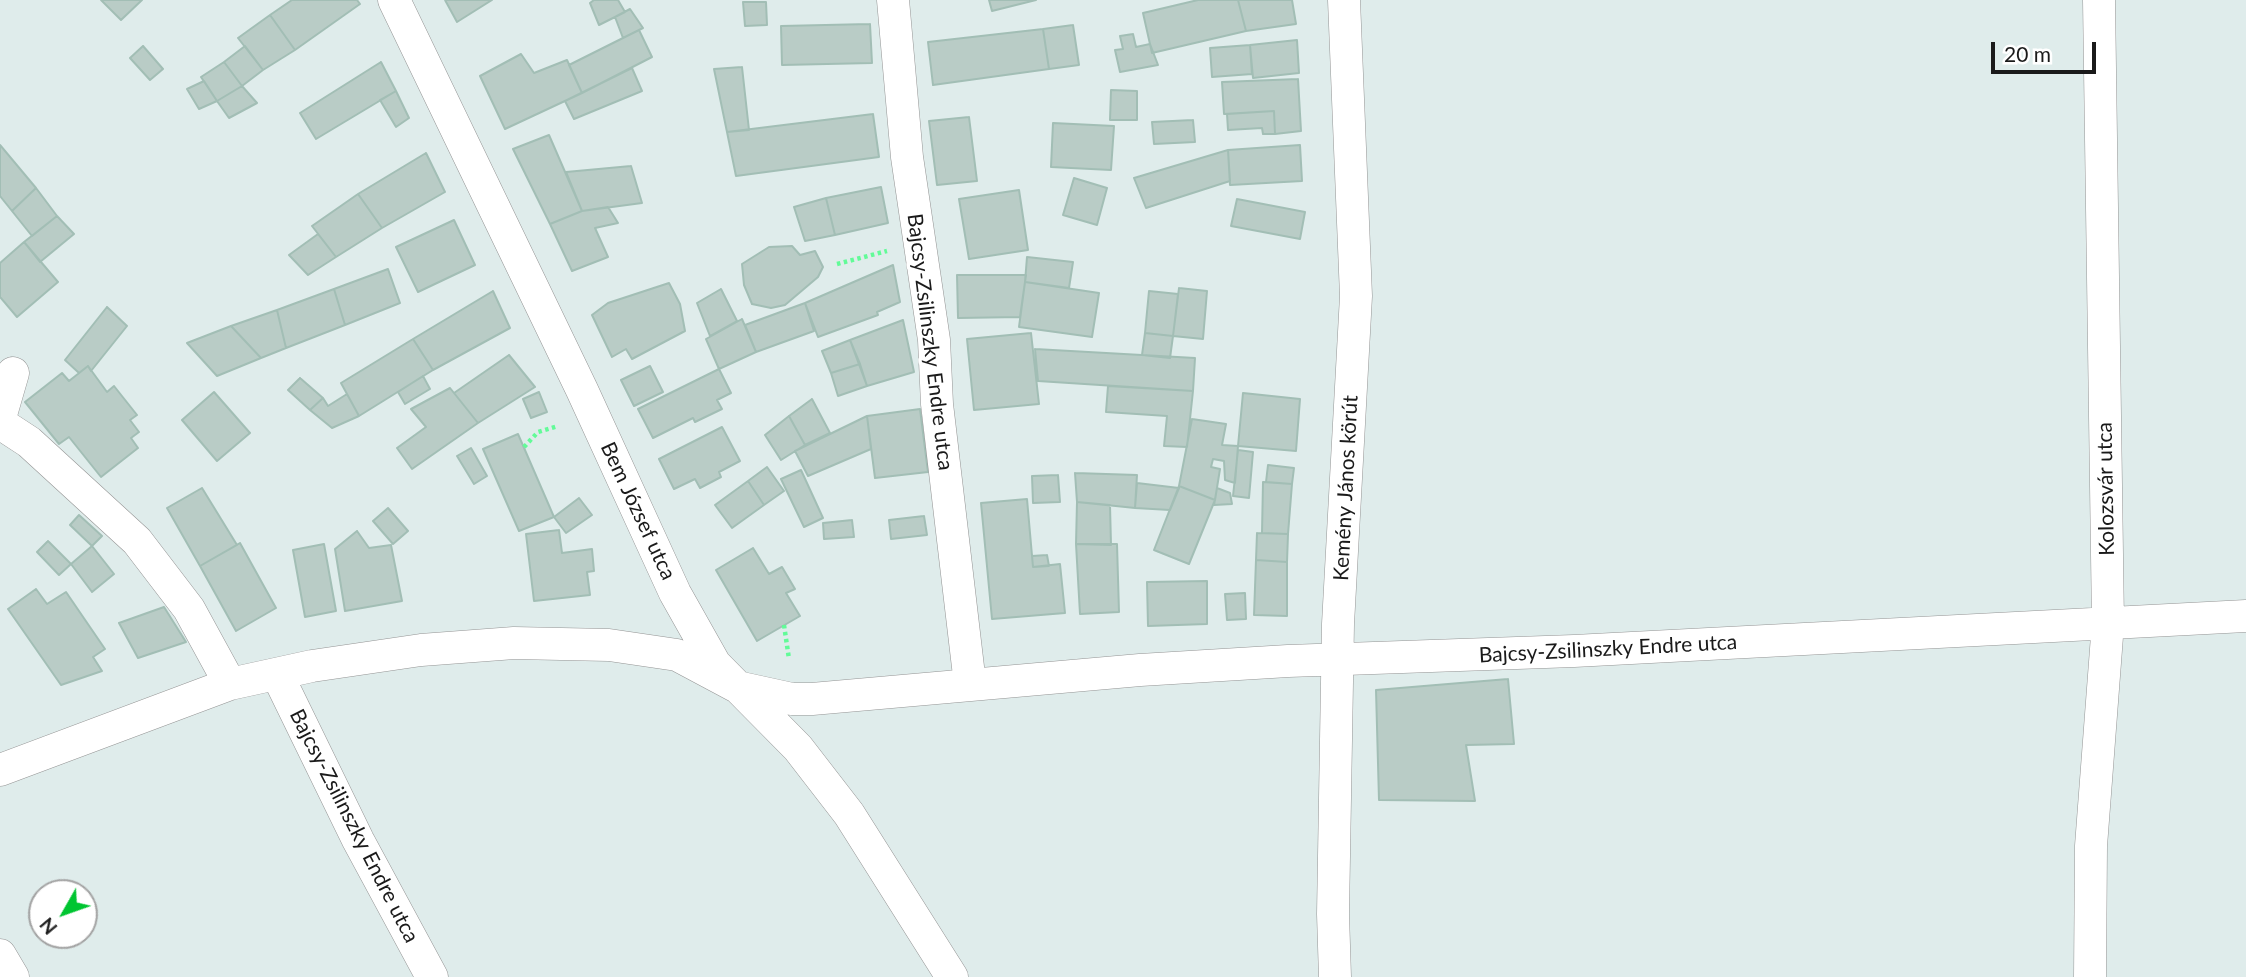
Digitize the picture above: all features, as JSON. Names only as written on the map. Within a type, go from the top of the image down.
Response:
[{"type":"street","name":"Bem József utca","points":[[394,0],[582,390],[675,593],[715,664],[798,748],[849,814],[952,977]]},
{"type":"street","name":"Bajcsy-Zsilinszky Endre utca","points":[[893,0],[907,158],[934,340],[937,404],[970,684]]},
{"type":"street","name":"Kemény János körút","points":[[1335,977],[1333,914],[1337,659],[1356,296],[1344,0]]},
{"type":"street","name":"Kolozsvár utca","points":[[2090,977],[2091,846],[2108,623],[2099,0]]},
{"type":"street","points":[[13,373],[0,421],[29,442],[137,541],[189,609],[230,684]]},
{"type":"street","name":"Bajcsy-Zsilinszky Endre utca","points":[[0,770],[230,684],[421,650],[557,643],[609,645],[677,654],[737,687],[792,699],[812,699],[1140,670],[1337,659],[1574,652],[2246,616]]},
{"type":"street","name":"Bajcsy-Zsilinszky Endre utca","points":[[277,674],[358,840],[432,977]]},
{"type":"street","points":[[0,955],[13,977]]},
{"type":"path","points":[[837,264],[893,249]]},
{"type":"path","points":[[524,447],[538,432],[558,426]]},
{"type":"path","points":[[784,625],[789,659]]},
{"type":"building","points":[[101,0],[142,0],[121,20]]},
{"type":"building","points":[[292,0],[357,0],[360,4],[295,50],[270,15]]},
{"type":"building","points":[[445,0],[492,0],[457,22]]},
{"type":"building","points":[[594,0],[618,0],[625,12],[599,25],[590,3]]},
{"type":"building","points":[[989,0],[1036,0],[992,11]]},
{"type":"building","points":[[1198,0],[1238,0],[1246,31],[1152,53],[1143,13]]},
{"type":"building","points":[[1238,0],[1292,0],[1296,24],[1246,31]]},
{"type":"building","points":[[743,2],[766,2],[767,25],[745,26]]},
{"type":"building","points":[[630,9],[643,28],[623,38],[615,17]]},
{"type":"building","points":[[270,15],[295,50],[263,70],[238,38]]},
{"type":"building","points":[[870,24],[872,63],[782,65],[781,26]]},
{"type":"building","points":[[1073,25],[1079,65],[1049,69],[1043,29]]},
{"type":"building","points":[[1043,29],[1049,69],[933,85],[928,42]]},
{"type":"building","points":[[639,30],[652,57],[582,93],[569,65]]},
{"type":"building","points":[[1133,34],[1136,47],[1150,44],[1158,65],[1120,72],[1115,50],[1123,49],[1120,36]]},
{"type":"building","points":[[1297,40],[1299,73],[1253,78],[1250,45]]},
{"type":"building","points":[[1250,45],[1252,74],[1212,77],[1210,48]]},
{"type":"building","points":[[143,46],[163,69],[150,80],[130,58]]},
{"type":"building","points":[[245,46],[263,70],[242,86],[224,62]]},
{"type":"building","points":[[521,54],[534,73],[567,60],[582,93],[505,129],[480,76]]},
{"type":"building","points":[[224,62],[242,86],[217,101],[201,77]]},
{"type":"building","points":[[381,62],[396,91],[316,139],[300,113]]},
{"type":"building","points":[[742,67],[749,130],[727,132],[714,69]]},
{"type":"building","points":[[632,68],[642,91],[574,119],[565,101]]},
{"type":"building","points":[[1298,79],[1301,131],[1275,134],[1274,111],[1224,114],[1222,82]]},
{"type":"building","points":[[204,81],[217,101],[199,109],[187,89]]},
{"type":"building","points":[[242,86],[257,103],[229,118],[217,101]]},
{"type":"building","points":[[1111,90],[1137,91],[1137,120],[1110,120]]},
{"type":"building","points":[[396,91],[409,118],[396,127],[380,100]]},
{"type":"building","points":[[1274,111],[1275,134],[1263,134],[1262,128],[1228,130],[1227,114]]},
{"type":"building","points":[[873,114],[879,157],[736,176],[727,132]]},
{"type":"building","points":[[969,117],[977,181],[937,185],[929,121]]},
{"type":"building","points":[[1193,120],[1195,142],[1154,144],[1152,122]]},
{"type":"building","points":[[1053,123],[1114,126],[1111,170],[1051,167]]},
{"type":"building","points":[[549,135],[582,211],[550,224],[513,149]]},
{"type":"building","points":[[0,145],[36,188],[12,211],[0,196]]},
{"type":"building","points":[[1300,145],[1302,181],[1230,185],[1228,150]]},
{"type":"building","points":[[1228,150],[1230,181],[1146,208],[1134,178]]},
{"type":"building","points":[[426,153],[445,192],[382,228],[358,194]]},
{"type":"building","points":[[631,166],[642,203],[582,211],[566,172]]},
{"type":"building","points":[[1074,178],[1107,188],[1097,225],[1063,215]]},
{"type":"building","points":[[881,187],[888,223],[835,235],[826,198]]},
{"type":"building","points":[[36,188],[57,216],[32,236],[12,211]]},
{"type":"building","points":[[1019,190],[1028,250],[969,259],[959,199]]},
{"type":"building","points":[[358,194],[382,228],[336,257],[312,226]]},
{"type":"building","points":[[826,198],[835,235],[805,241],[794,207]]},
{"type":"building","points":[[1237,199],[1305,212],[1300,239],[1231,226]]},
{"type":"building","points":[[608,207],[618,223],[595,228],[608,257],[572,271],[550,224],[582,211]]},
{"type":"building","points":[[57,216],[74,234],[40,262],[24,242]]},
{"type":"building","points":[[454,220],[475,265],[418,292],[396,247]]},
{"type":"building","points":[[318,234],[336,257],[308,275],[289,255]]},
{"type":"building","points":[[24,242],[58,282],[17,317],[0,297],[0,263]]},
{"type":"building","points":[[792,246],[800,255],[815,251],[823,267],[818,277],[785,305],[771,308],[752,304],[744,285],[742,264],[769,247]]},
{"type":"building","points":[[1027,257],[1073,262],[1069,288],[1025,282]]},
{"type":"building","points":[[893,265],[900,302],[877,312],[878,315],[818,337],[805,303]]},
{"type":"building","points":[[388,269],[400,303],[345,325],[334,289]]},
{"type":"building","points":[[957,275],[1026,275],[1020,317],[958,318]]},
{"type":"building","points":[[1025,282],[1099,293],[1092,337],[1019,327]]},
{"type":"building","points":[[669,283],[680,304],[685,331],[632,359],[626,349],[612,357],[592,315],[608,303]]},
{"type":"building","points":[[1179,288],[1207,291],[1203,339],[1173,336]]},
{"type":"building","points":[[334,289],[345,325],[286,348],[277,310]]},
{"type":"building","points":[[721,289],[737,321],[710,336],[697,303]]},
{"type":"building","points":[[493,291],[510,328],[433,370],[413,339]]},
{"type":"building","points":[[1149,291],[1178,294],[1173,336],[1145,333]]},
{"type":"building","points":[[805,303],[814,331],[756,352],[745,325]]},
{"type":"building","points":[[107,307],[127,326],[91,371],[88,366],[79,373],[65,360]]},
{"type":"building","points":[[277,310],[286,348],[261,358],[231,326]]},
{"type":"building","points":[[742,319],[756,352],[719,369],[706,339]]},
{"type":"building","points":[[903,320],[914,372],[867,386],[850,340]]},
{"type":"building","points":[[231,326],[261,358],[217,376],[187,343]]},
{"type":"building","points":[[1031,333],[1039,404],[974,410],[967,339]]},
{"type":"building","points":[[1145,333],[1173,336],[1170,358],[1142,355]]},
{"type":"building","points":[[413,339],[433,370],[359,416],[341,383]]},
{"type":"building","points":[[850,340],[860,364],[831,373],[822,351]]},
{"type":"building","points":[[1035,349],[1195,358],[1193,391],[1038,381]]},
{"type":"building","points":[[509,355],[535,387],[478,423],[454,393]]},
{"type":"building","points":[[860,364],[867,386],[838,396],[831,373]]},
{"type":"building","points":[[88,366],[107,392],[114,386],[137,415],[130,420],[139,432],[131,438],[138,448],[101,477],[69,437],[59,444],[25,402],[62,373],[69,381]]},
{"type":"building","points":[[650,366],[663,392],[634,406],[621,380]]},
{"type":"building","points":[[719,369],[731,393],[717,400],[722,409],[695,422],[693,418],[653,438],[638,409]]},
{"type":"building","points":[[423,376],[430,389],[405,404],[398,392]]},
{"type":"building","points":[[300,378],[323,398],[310,410],[288,390]]},
{"type":"building","points":[[1108,386],[1193,391],[1187,447],[1164,446],[1167,416],[1106,412]]},
{"type":"building","points":[[450,388],[478,423],[412,469],[397,448],[426,427],[411,409]]},
{"type":"building","points":[[214,392],[250,433],[217,461],[182,420]]},
{"type":"building","points":[[539,392],[547,412],[531,418],[523,399]]},
{"type":"building","points":[[1243,393],[1300,399],[1296,451],[1238,446]]},
{"type":"building","points":[[347,394],[359,416],[332,428],[310,410],[323,398],[328,406]]},
{"type":"building","points":[[812,399],[830,433],[805,445],[789,416]]},
{"type":"building","points":[[920,409],[928,472],[875,478],[867,416]]},
{"type":"building","points":[[789,416],[805,445],[781,460],[765,435]]},
{"type":"building","points":[[867,416],[871,449],[808,476],[795,451]]},
{"type":"building","points":[[1192,419],[1226,424],[1222,445],[1238,446],[1235,483],[1225,480],[1224,461],[1213,459],[1211,467],[1220,469],[1215,500],[1179,486]]},
{"type":"building","points":[[722,427],[740,461],[719,472],[721,477],[700,488],[695,479],[674,489],[659,459]]},
{"type":"building","points":[[518,434],[554,517],[519,531],[483,449]]},
{"type":"building","points":[[471,448],[487,476],[474,484],[457,456]]},
{"type":"building","points":[[1238,450],[1253,452],[1249,498],[1233,496]]},
{"type":"building","points":[[1268,465],[1294,468],[1292,484],[1266,482]]},
{"type":"building","points":[[767,467],[784,491],[764,505],[748,481]]},
{"type":"building","points":[[801,470],[823,518],[804,527],[781,479]]},
{"type":"building","points":[[1075,473],[1137,475],[1135,508],[1077,502]]},
{"type":"building","points":[[1058,475],[1060,502],[1033,503],[1032,476]]},
{"type":"building","points":[[748,481],[764,505],[732,528],[715,505]]},
{"type":"building","points":[[1263,482],[1292,484],[1288,534],[1262,533]]},
{"type":"building","points":[[1137,483],[1179,488],[1170,510],[1135,508]]},
{"type":"building","points":[[1179,486],[1215,500],[1189,564],[1154,550]]},
{"type":"building","points":[[202,488],[237,545],[200,566],[167,508]]},
{"type":"building","points":[[1217,488],[1230,493],[1232,504],[1214,505]]},
{"type":"building","points":[[579,498],[592,515],[566,533],[554,517]]},
{"type":"building","points":[[1027,499],[1033,567],[1060,564],[1065,613],[992,619],[981,503]]},
{"type":"building","points":[[1077,502],[1110,505],[1111,545],[1076,544]]},
{"type":"building","points":[[388,508],[408,531],[393,544],[373,521]]},
{"type":"building","points":[[79,515],[102,536],[92,546],[70,525]]},
{"type":"building","points":[[924,516],[927,535],[891,539],[889,520]]},
{"type":"building","points":[[852,520],[854,537],[824,539],[823,523]]},
{"type":"building","points":[[559,530],[562,553],[592,549],[594,571],[587,572],[590,595],[534,601],[526,534]]},
{"type":"building","points":[[357,531],[369,548],[391,545],[402,601],[345,611],[335,549]]},
{"type":"building","points":[[1257,533],[1288,534],[1287,562],[1256,560]]},
{"type":"building","points":[[48,541],[71,564],[59,575],[37,552]]},
{"type":"building","points":[[240,543],[276,608],[236,631],[200,566]]},
{"type":"building","points":[[324,544],[336,611],[305,617],[293,550]]},
{"type":"building","points":[[1076,544],[1117,544],[1119,612],[1080,614]]},
{"type":"building","points":[[92,546],[114,574],[92,592],[71,564]]},
{"type":"building","points":[[753,548],[769,574],[782,567],[795,589],[786,593],[800,616],[757,641],[716,570]]},
{"type":"building","points":[[1047,555],[1049,566],[1033,567],[1032,556]]},
{"type":"building","points":[[1256,560],[1287,562],[1287,616],[1254,615]]},
{"type":"building","points":[[1207,581],[1207,624],[1148,626],[1147,582]]},
{"type":"building","points":[[36,589],[47,604],[66,592],[105,649],[93,657],[102,671],[61,685],[8,609]]},
{"type":"building","points":[[1245,593],[1246,619],[1227,620],[1225,594]]},
{"type":"building","points":[[164,607],[186,642],[138,658],[119,623]]},
{"type":"building","points":[[1508,679],[1514,744],[1466,745],[1475,801],[1379,800],[1376,690]]}]
